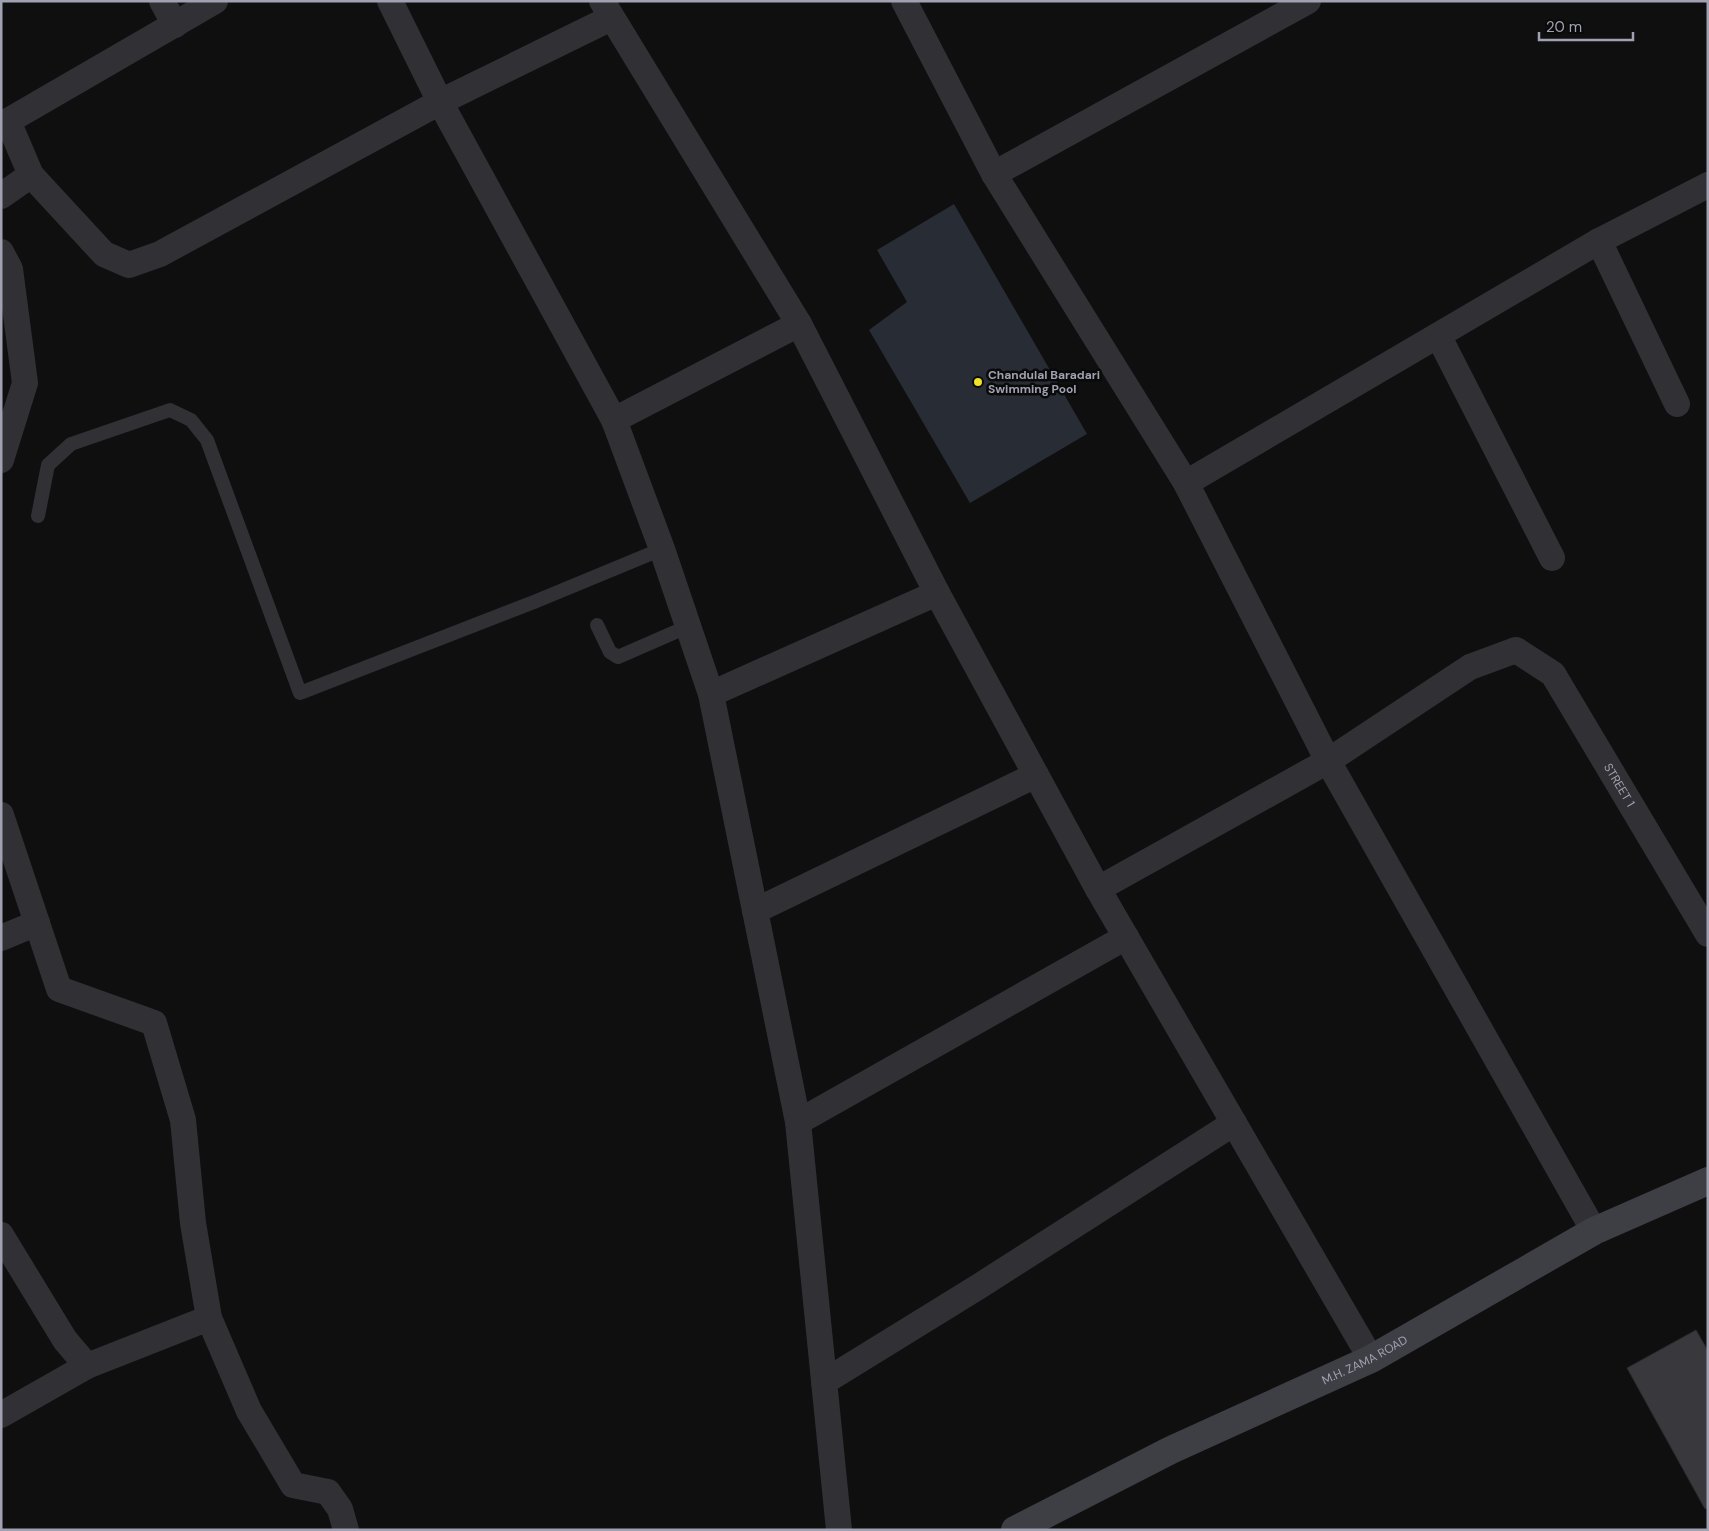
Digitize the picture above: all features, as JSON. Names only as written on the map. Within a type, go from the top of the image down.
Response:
[{"type":"main road","name":"M.H. ZAMA ROAD","points":[[1015,1530],[1171,1450],[1371,1358],[1594,1231],[1708,1180]]},
{"type":"street","points":[[162,1],[175,25]]},
{"type":"street","points":[[215,1],[175,25],[5,115],[32,175],[104,254],[129,265],[160,254],[606,10],[799,324],[937,593],[1098,889],[1371,1358]]},
{"type":"street","points":[[390,1],[440,102],[614,420],[662,549],[711,694],[798,1122],[839,1530]]},
{"type":"street","points":[[904,1],[994,174],[1186,483],[1328,761],[1594,1231]]},
{"type":"street","points":[[994,174],[1308,1]]},
{"type":"street","points":[[1,196],[32,175]]},
{"type":"street","points":[[1186,483],[1439,337],[1599,241],[1708,185]]},
{"type":"street","points":[[1599,241],[1677,404]]},
{"type":"street","points":[[1,460],[25,383],[4,265]]},
{"type":"street","points":[[614,420],[799,324]]},
{"type":"street","points":[[1439,337],[1552,558]]},
{"type":"street","points":[[1,397],[25,383]]},
{"type":"street","points":[[711,694],[937,593]]},
{"type":"street","name":"STREET 1","points":[[1328,761],[1470,666],[1516,650],[1553,674],[1708,934]]},
{"type":"street","points":[[1098,889],[1328,761]]},
{"type":"street","points":[[755,910],[1036,776]]},
{"type":"street","points":[[1,815],[59,989],[154,1023],[183,1120],[193,1223],[208,1318],[249,1412],[293,1485],[328,1492],[340,1509],[346,1530]]},
{"type":"street","points":[[1,938],[37,923]]},
{"type":"street","points":[[798,1122],[1126,937]]},
{"type":"street","points":[[824,1382],[1234,1123]]},
{"type":"street","points":[[1,1235],[65,1340],[87,1366]]},
{"type":"street","points":[[1,1415],[87,1366],[208,1318]]},
{"type":"lane","points":[[38,516],[48,465],[71,444],[170,410],[191,420],[206,440],[300,693],[534,602],[662,549]]},
{"type":"lane","points":[[597,625],[610,652],[618,657],[688,626]]},
{"type":"shaded area","name":"Chandulal Baradari Swimming Pool","points":[[954,204],[1087,434],[970,503],[869,330],[907,302],[877,250]]},
{"type":"building","points":[[1696,1330],[1708,1351],[1708,1508],[1705,1509],[1627,1368]]},
{"type":"place","name":"Chandulal Baradari Swimming Pool","points":[[978,382]]}]
